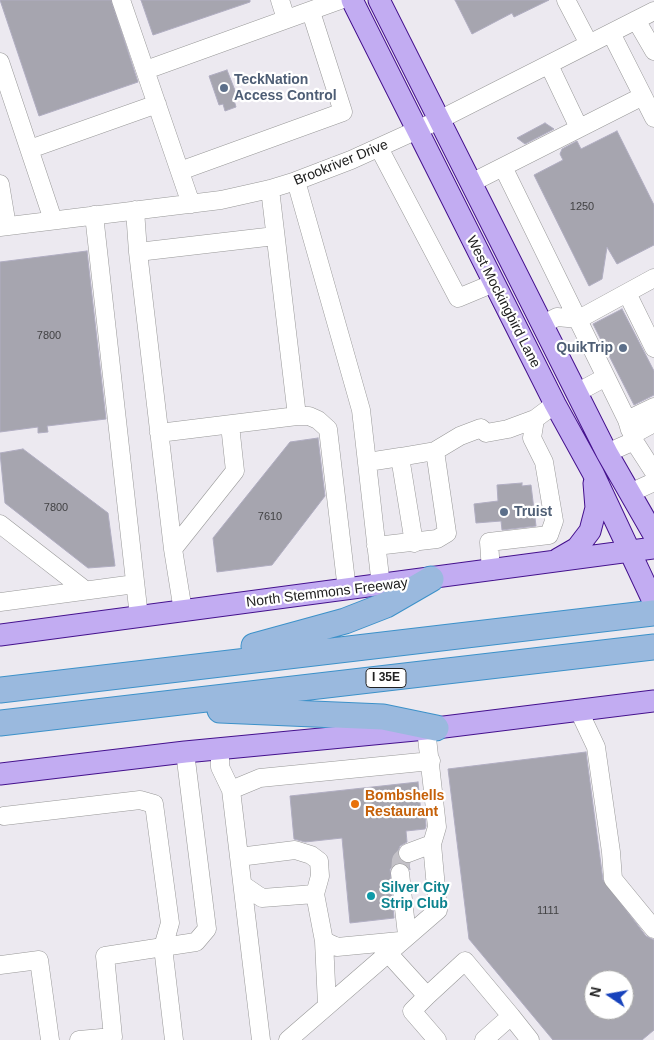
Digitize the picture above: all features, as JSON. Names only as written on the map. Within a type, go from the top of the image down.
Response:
[{"type":"highway","points":[[154,671],[304,634],[345,621],[386,605],[431,579]]},
{"type":"highway","points":[[0,690],[654,613]]},
{"type":"highway","name":"I 35E","points":[[0,723],[646,648]]},
{"type":"highway","points":[[135,707],[383,717],[431,728]]},
{"type":"main road","name":"West Mockingbird Lane","points":[[352,0],[554,404],[593,473],[654,603]]},
{"type":"main road","name":"West Mockingbird Lane","points":[[379,0],[578,392],[607,453],[654,535]]},
{"type":"main road","points":[[554,404],[578,392]]},
{"type":"main road","points":[[553,562],[577,548],[590,531],[596,508],[593,473]]},
{"type":"main road","points":[[631,495],[654,513]]},
{"type":"main road","name":"North Stemmons Freeway","points":[[0,635],[381,586],[654,548]]},
{"type":"main road","points":[[0,774],[185,752],[431,728],[654,701]]},
{"type":"main road","points":[[618,704],[654,710]]},
{"type":"street","points":[[122,0],[191,204]]},
{"type":"street","points":[[280,0],[286,19]]},
{"type":"street","points":[[146,70],[340,0]]},
{"type":"street","points":[[566,0],[589,44]]},
{"type":"street","name":"Brookriver Drive","points":[[3,226],[191,204],[270,189],[296,181],[379,148],[418,130],[654,11]]},
{"type":"street","points":[[180,171],[343,112],[311,12]]},
{"type":"street","points":[[636,20],[654,51]]},
{"type":"street","points":[[611,33],[654,118]]},
{"type":"street","points":[[0,62],[53,220]]},
{"type":"street","points":[[549,65],[579,128]]},
{"type":"street","points":[[471,183],[643,96]]},
{"type":"street","points":[[30,149],[157,104]]},
{"type":"street","points":[[379,148],[458,298],[494,283]]},
{"type":"street","points":[[503,167],[579,319],[631,432],[654,472]]},
{"type":"street","points":[[296,181],[361,410],[381,586]]},
{"type":"street","points":[[0,184],[3,226]]},
{"type":"street","points":[[270,189],[297,416]]},
{"type":"street","points":[[135,210],[138,252],[159,433],[173,549],[183,611]]},
{"type":"street","points":[[94,215],[139,617]]},
{"type":"street","points":[[138,252],[275,236]]},
{"type":"street","points":[[543,324],[557,317],[579,319],[654,278]]},
{"type":"street","points":[[626,293],[654,348]]},
{"type":"street","points":[[578,392],[606,377]]},
{"type":"street","points":[[368,462],[435,451],[460,436],[481,428],[486,433],[508,429],[535,419],[554,404]]},
{"type":"street","points":[[607,453],[631,432],[654,407]]},
{"type":"street","points":[[159,433],[297,416],[309,416],[318,420],[328,429],[347,590]]},
{"type":"street","points":[[491,571],[489,542],[549,535],[554,522],[544,462],[532,438],[535,419]]},
{"type":"street","points":[[631,432],[654,423]]},
{"type":"street","points":[[173,549],[235,471],[230,425]]},
{"type":"street","points":[[376,546],[437,539],[447,533],[435,451]]},
{"type":"street","points":[[400,457],[414,543]]},
{"type":"street","points":[[631,495],[654,482]]},
{"type":"street","points":[[0,524],[84,590]]},
{"type":"street","points":[[0,602],[135,584]]},
{"type":"street","points":[[578,709],[596,746],[612,852],[613,880],[654,929]]},
{"type":"street","points":[[288,1040],[438,910],[432,844],[437,827],[431,762],[431,728]]},
{"type":"street","points":[[220,750],[220,767],[231,790],[261,1040]]},
{"type":"street","points":[[79,1040],[113,1037],[105,956],[196,942],[207,929],[185,752]]},
{"type":"street","points":[[231,790],[260,778],[431,762]]},
{"type":"street","points":[[4,816],[140,800],[154,804],[170,923],[163,947],[174,1040]]},
{"type":"street","points":[[408,853],[432,844]]},
{"type":"street","points":[[239,857],[295,850],[311,855],[319,861],[320,876],[315,894],[324,942],[327,1005]]},
{"type":"street","points":[[400,872],[398,943],[427,996]]},
{"type":"street","points":[[243,885],[262,898],[315,894]]},
{"type":"street","points":[[324,942],[338,948],[398,943]]},
{"type":"street","points":[[0,965],[39,960],[50,1040]]},
{"type":"street","points":[[437,1040],[412,1011],[465,962],[530,1040]]},
{"type":"street","points":[[484,1040],[510,1016]]},
{"type":"building","points":[[0,0],[111,0],[138,82],[39,116]]},
{"type":"building","points":[[141,0],[250,0],[250,2],[153,35]]},
{"type":"building","points":[[455,0],[549,0],[514,17],[512,13],[472,34]]},
{"type":"building","points":[[227,70],[238,98],[234,100],[236,107],[225,111],[223,104],[219,105],[209,76]]},
{"type":"building","points":[[545,123],[554,129],[525,144],[517,138]]},
{"type":"building","points":[[617,131],[654,205],[654,245],[617,264],[607,247],[602,279],[589,286],[534,175],[563,160],[560,154],[562,149],[577,141],[581,149]]},
{"type":"building","points":[[87,251],[106,419],[47,426],[48,432],[38,433],[38,427],[0,432],[0,262]]},
{"type":"building","name":"QuikTrip","points":[[622,309],[654,371],[654,395],[634,405],[593,324]]},
{"type":"building","points":[[318,438],[325,496],[272,565],[217,572],[213,538],[290,442]]},
{"type":"building","points":[[23,449],[108,513],[115,566],[88,568],[5,503],[0,453]]},
{"type":"building","name":"Truist","points":[[522,483],[522,486],[531,485],[536,526],[502,530],[501,521],[476,523],[474,504],[498,501],[497,485]]},
{"type":"building","points":[[586,752],[603,880],[646,936],[654,940],[654,1030],[642,1040],[553,1040],[469,939],[448,769]]},
{"type":"building","points":[[418,782],[421,813],[425,813],[426,826],[425,829],[406,831],[407,842],[400,846],[398,851],[401,861],[409,863],[410,870],[405,864],[399,862],[390,869],[394,918],[350,923],[342,838],[305,842],[294,839],[290,796]]},
{"type":"tunnel","points":[[400,873],[401,860],[408,853]]},
{"type":"place","name":"TeckNation Access Control","points":[[224,88]]},
{"type":"place","name":"QuikTrip","points":[[623,348]]},
{"type":"place","name":"Truist","points":[[504,512]]},
{"type":"place","name":"Bombshells Restaurant","points":[[355,804]]},
{"type":"place","name":"Silver City Strip Club","points":[[371,896]]}]
